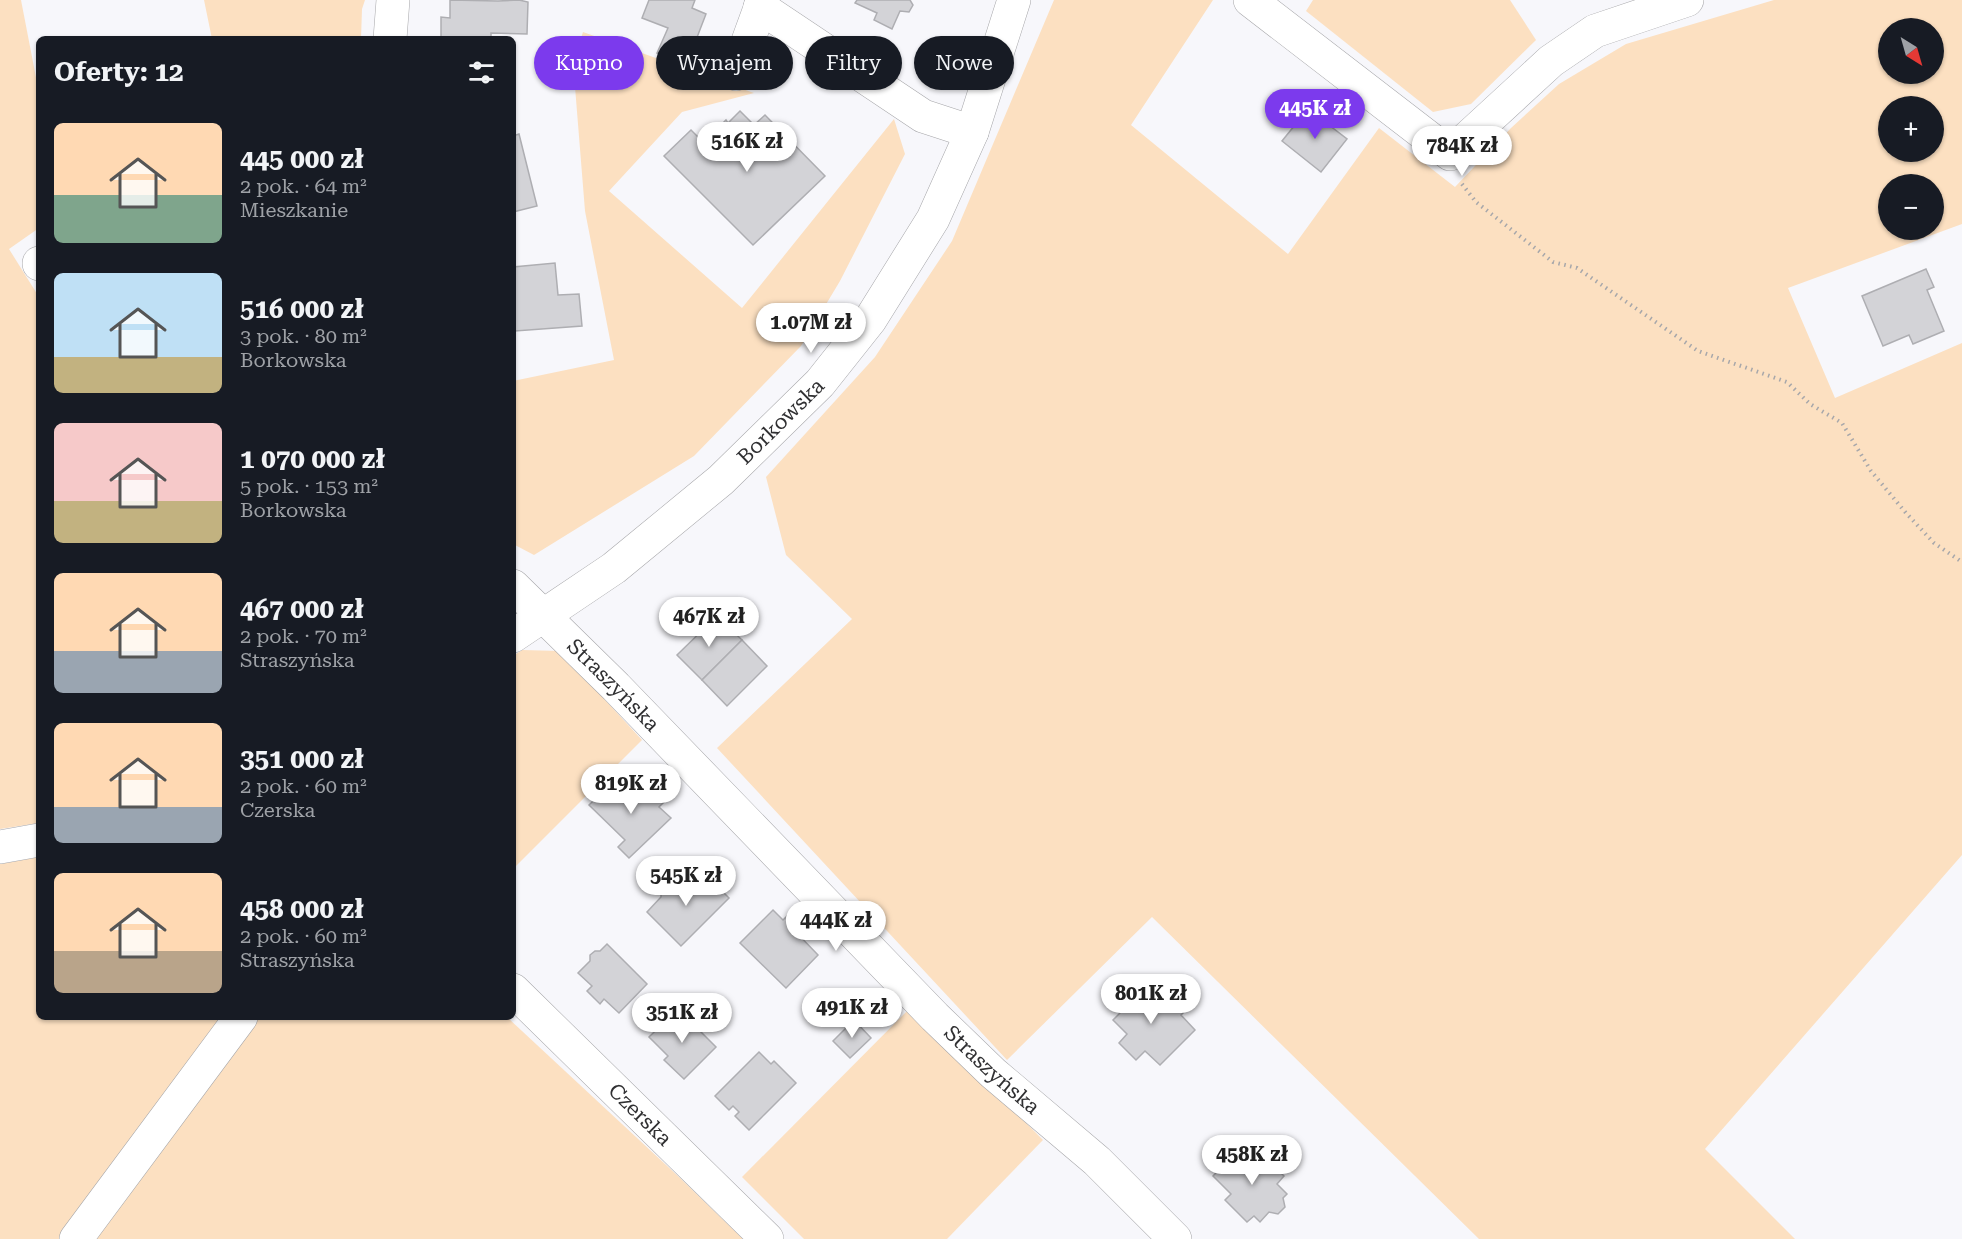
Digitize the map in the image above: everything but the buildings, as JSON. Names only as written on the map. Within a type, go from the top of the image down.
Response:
[{"type":"street","points":[[390,36],[393,0]]},
{"type":"street","name":"Borkowska","points":[[516,634],[614,568],[721,480],[820,383],[870,320],[933,219],[972,132],[1014,0]]},
{"type":"street","points":[[1250,0],[1450,154],[1551,62],[1595,32],[1687,0]]},
{"type":"street","points":[[750,36],[762,3],[923,116],[972,132]]},
{"type":"street","name":"Straszyńska","points":[[516,589],[616,687],[935,1017],[993,1073],[1097,1161],[1175,1239]]},
{"type":"street","points":[[0,847],[36,841]]},
{"type":"street","name":"Czerska","points":[[516,993],[767,1239]]},
{"type":"street","points":[[76,1239],[239,1020]]},
{"type":"path","points":[[1450,154],[1455,175],[1476,202],[1553,262],[1577,268],[1698,351],[1787,382],[1810,404],[1842,423],[1871,471],[1906,513],[1934,543],[1962,562]]},
{"type":"shaded area","points":[[0,0],[21,0],[36,78],[36,230],[9,249],[36,292],[36,823],[0,829]]},
{"type":"shaded area","points":[[204,0],[365,0],[362,9],[361,36],[211,36]]},
{"type":"shaded area","points":[[1054,0],[1213,0],[1131,125],[1288,254],[1379,128],[1455,187],[1511,128],[1559,84],[1626,44],[1774,0],[1962,0],[1962,224],[1944,231],[1944,174],[1878,174],[1878,240],[1918,240],[1788,288],[1835,398],[1962,343],[1962,855],[1705,1149],[1795,1239],[1479,1239],[1152,917],[1007,1060],[717,748],[852,619],[786,555],[766,477],[875,357],[952,241]]},
{"type":"shaded area","points":[[1313,0],[1510,0],[1536,40],[1471,104],[1433,112],[1306,11]]},
{"type":"shaded area","points":[[583,32],[594,36],[582,36]]},
{"type":"shaded area","points":[[644,54],[656,58],[656,90],[746,90],[754,93],[682,112],[609,191],[742,308],[894,119],[905,154],[840,281],[801,346],[694,456],[534,555],[516,546],[516,380],[614,360],[585,211],[575,90],[644,90]]},
{"type":"shaded area","points":[[522,650],[560,651],[642,740],[516,866],[516,654]]},
{"type":"shaded area","points":[[36,858],[36,1020],[226,1020],[67,1239],[0,1239],[0,864]]},
{"type":"shaded area","points":[[911,1007],[1043,1140],[947,1239],[804,1239],[742,1177]]},
{"type":"shaded area","points":[[252,1020],[510,1020],[743,1239],[85,1239]]}]
